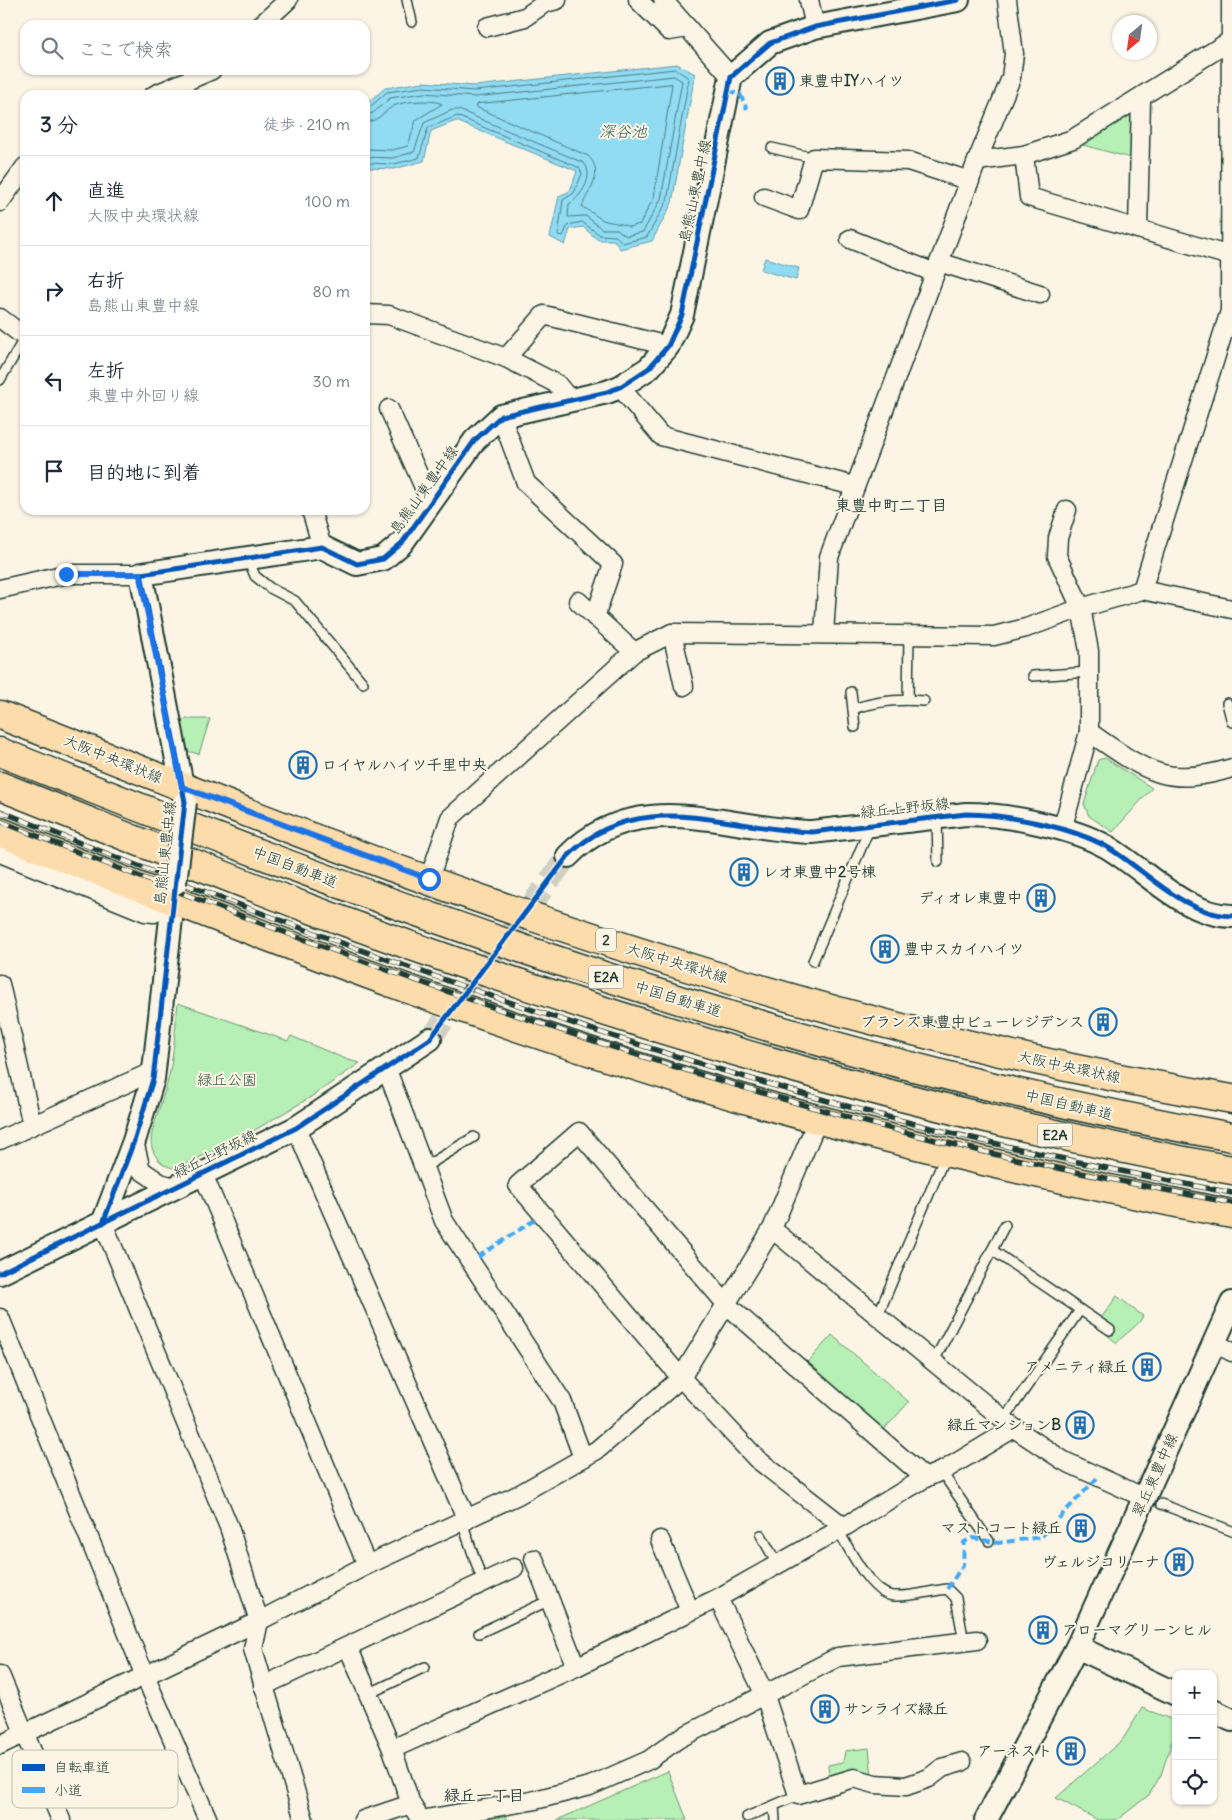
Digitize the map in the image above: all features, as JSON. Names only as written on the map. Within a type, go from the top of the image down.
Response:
[{"type":"main road","name":"大阪中央環状線","points":[[0,715],[183,795],[654,956],[890,1025],[1035,1060],[1232,1099]]},
{"type":"main road","name":"中国自動車道","points":[[0,752],[357,890],[586,971],[866,1056],[1134,1120],[1232,1137]]},
{"type":"main road","name":"中国自動車道","points":[[0,786],[310,909],[620,1016],[806,1072],[950,1111],[1151,1155],[1232,1170]]},
{"type":"main road","points":[[0,832],[174,892],[351,968],[519,1027],[693,1083],[818,1120],[947,1152],[1084,1185],[1232,1214]]},
{"type":"street","points":[[266,20],[288,0]]},
{"type":"street","points":[[487,27],[525,18],[545,3],[557,0]]},
{"type":"street","points":[[638,0],[669,31],[688,28]]},
{"type":"street","points":[[663,0],[731,78],[770,42],[815,28],[958,0]]},
{"type":"street","points":[[809,0],[815,28]]},
{"type":"street","points":[[824,634],[829,557],[854,486],[977,162],[1012,78],[1014,54],[1007,0]]},
{"type":"street","points":[[1142,590],[1230,311],[1231,0]]},
{"type":"street","points":[[977,162],[1024,155],[1073,139],[1141,98],[1231,33]]},
{"type":"street","points":[[166,90],[200,75]]},
{"type":"street","name":"島熊山東豊中線","points":[[322,547],[357,564],[384,560],[402,543],[475,440],[501,416],[607,392],[620,387],[649,368],[668,346],[682,315],[731,78]]},
{"type":"street","points":[[1138,229],[1141,98]]},
{"type":"street","points":[[1024,155],[1029,197],[1230,256]]},
{"type":"street","points":[[764,197],[799,210],[814,158],[908,161],[970,181]]},
{"type":"street","points":[[0,202],[20,181]]},
{"type":"street","points":[[850,239],[937,268],[1040,294]]},
{"type":"street","points":[[370,314],[389,315],[506,358],[557,384],[570,400]]},
{"type":"street","points":[[506,358],[544,315],[668,346]]},
{"type":"street","points":[[0,318],[20,329]]},
{"type":"street","points":[[620,387],[661,436],[854,486]]},
{"type":"street","points":[[389,410],[431,503]]},
{"type":"street","points":[[501,416],[526,483],[613,564],[595,617]]},
{"type":"street","points":[[1062,830],[1089,732],[1089,651],[1081,608],[1057,556],[1058,538],[1067,510]]},
{"type":"street","points":[[0,589],[66,574],[140,574],[322,547],[312,515]]},
{"type":"street","name":"島熊山東豊中線","points":[[103,1223],[134,1141],[154,1071],[183,795],[140,574]]},
{"type":"street","points":[[429,879],[450,818],[634,652],[672,633],[994,636],[1026,628],[1081,608],[1142,590],[1232,609]]},
{"type":"street","points":[[578,601],[634,652]]},
{"type":"street","points":[[672,633],[684,686]]},
{"type":"street","points":[[1089,732],[1136,764],[1172,777],[1210,775],[1232,768]]},
{"type":"street","name":"緑丘上野坂線","points":[[568,856],[583,841],[622,823],[662,815],[711,817],[786,831],[812,832],[937,817],[989,814],[1084,836],[1106,847],[1205,912],[1232,916]]},
{"type":"street","points":[[0,853],[145,912],[154,913],[174,892]]},
{"type":"street","points":[[0,984],[32,1125]]},
{"type":"street","name":"緑丘上野坂線","points":[[0,1273],[296,1128],[387,1070],[430,1039]]},
{"type":"street","points":[[387,1070],[444,1220],[562,1401],[583,1458]]},
{"type":"street","points":[[0,1140],[154,1071]]},
{"type":"street","points":[[0,1746],[259,1621],[367,1565],[518,1495],[597,1450],[681,1378],[772,1229],[818,1120]]},
{"type":"street","points":[[296,1128],[464,1521]]},
{"type":"street","points":[[841,1529],[757,1459],[681,1378],[518,1185],[579,1132],[727,1305],[925,1478]]},
{"type":"street","points":[[134,1141],[141,1170],[160,1183],[174,1187]]},
{"type":"street","points":[[203,1174],[367,1565]]},
{"type":"street","points":[[103,1223],[229,1527],[259,1621],[253,1649],[304,1820]]},
{"type":"street","points":[[772,1229],[1009,1423],[1064,1461],[1153,1501]]},
{"type":"street","name":"翠丘東豊中線","points":[[986,1820],[1153,1501],[1223,1347],[1232,1303]]},
{"type":"street","points":[[0,1318],[145,1676],[177,1750]]},
{"type":"street","points":[[392,1749],[576,1667],[718,1598],[841,1529],[925,1478],[941,1471],[1009,1423]]},
{"type":"street","points":[[660,1540],[690,1611]]},
{"type":"street","points":[[534,1560],[576,1667]]},
{"type":"street","points":[[263,1686],[514,1568]]},
{"type":"street","points":[[718,1598],[764,1693],[798,1795],[854,1778],[875,1784],[906,1786],[929,1778],[942,1768],[962,1762]]},
{"type":"street","points":[[348,1647],[392,1749],[411,1804],[420,1820],[531,1801],[590,1786],[649,1760],[678,1739],[764,1693],[838,1657],[971,1641]]},
{"type":"street","points":[[1076,1647],[1172,1692]]},
{"type":"street","points":[[0,1675],[32,1750]]},
{"type":"street","points":[[1217,1713],[1232,1720]]},
{"type":"street","points":[[178,1751],[208,1820]]},
{"type":"street","points":[[363,1820],[411,1804]]},
{"type":"street","points":[[56,1808],[61,1820]]},
{"type":"lane","points":[[407,0],[412,22]]},
{"type":"lane","points":[[772,148],[814,158]]},
{"type":"lane","points":[[0,380],[20,337]]},
{"type":"lane","points":[[248,558],[255,576],[270,588],[294,601],[363,683]]},
{"type":"lane","points":[[908,700],[910,635]]},
{"type":"lane","points":[[1033,676],[1089,672]]},
{"type":"lane","points":[[851,692],[855,726]]},
{"type":"lane","points":[[853,708],[867,704],[908,700],[924,701]]},
{"type":"lane","points":[[1227,704],[1232,722]]},
{"type":"lane","points":[[937,817],[938,862]]},
{"type":"lane","points":[[813,961],[871,825]]},
{"type":"lane","points":[[424,1168],[474,1137]]},
{"type":"lane","points":[[878,1315],[947,1152]]},
{"type":"lane","points":[[934,1361],[1005,1225]]},
{"type":"lane","points":[[992,1250],[1110,1330]]},
{"type":"lane","points":[[1009,1423],[1080,1310]]},
{"type":"lane","points":[[941,1471],[989,1541]]},
{"type":"lane","points":[[1153,1501],[1232,1531]]},
{"type":"lane","points":[[464,1521],[483,1584]]},
{"type":"lane","points":[[841,1529],[873,1586],[884,1593],[893,1596],[947,1589],[956,1598],[971,1641]]},
{"type":"lane","points":[[761,1535],[777,1564]]},
{"type":"lane","points":[[479,1633],[550,1600]]},
{"type":"lane","points":[[368,1694],[425,1666]]},
{"type":"lane","points":[[747,1817],[798,1795]]},
{"type":"lane","points":[[774,1806],[775,1820]]},
{"type":"green space","points":[[1127,112],[1135,115],[1134,159],[1083,145],[1084,139]]},
{"type":"green space","points":[[185,719],[210,719],[199,754],[187,751],[181,721]]},
{"type":"green space","points":[[1105,758],[1152,788],[1113,832],[1089,816],[1084,804],[1098,760]]},
{"type":"green space","name":"緑丘公園","points":[[178,1003],[288,1041],[291,1036],[348,1060],[360,1063],[311,1097],[243,1137],[177,1168],[172,1168],[163,1164],[156,1156],[151,1140],[169,1076]]},
{"type":"green space","points":[[1117,1296],[1143,1316],[1117,1343],[1108,1336],[1114,1328],[1101,1318]]},
{"type":"green space","points":[[832,1335],[909,1402],[880,1434],[804,1366]]},
{"type":"green space","points":[[1142,1708],[1172,1719],[1172,1741],[1161,1775],[1149,1795],[1117,1820],[1098,1820],[1056,1798],[1123,1739]]},
{"type":"green space","points":[[869,1748],[872,1777],[829,1777],[828,1765],[843,1762],[845,1751]]},
{"type":"green space","points":[[668,1771],[687,1820],[557,1820]]},
{"type":"green space","points":[[504,1811],[508,1820],[459,1820]]},
{"type":"water","name":"深谷池","points":[[677,64],[695,74],[672,203],[652,241],[620,249],[614,240],[598,240],[583,227],[570,229],[565,245],[550,237],[559,196],[570,191],[577,171],[456,121],[431,131],[424,161],[394,169],[370,168],[370,101],[385,88],[423,82],[475,86]]},
{"type":"water","points":[[765,258],[799,268],[796,280],[761,270]]},
{"type":"tunnel","points":[[430,1039],[568,856]]},
{"type":"railway","points":[[0,811],[311,932],[415,970],[520,1006],[732,1073],[937,1130],[1133,1174],[1232,1193]]},
{"type":"railway","points":[[0,821],[112,866],[336,951],[563,1031],[677,1067],[792,1102],[948,1143],[1070,1171],[1232,1203]]},
{"type":"marked path","points":[[728,91],[740,94],[747,109]]},
{"type":"marked path","points":[[478,1257],[536,1219]]},
{"type":"marked path","points":[[947,1589],[963,1565],[964,1542],[973,1538],[998,1543],[1041,1537],[1098,1477]]},
{"type":"cycle path","points":[[103,1223],[134,1141],[153,1079],[185,802],[141,574],[322,547],[357,564],[383,559],[402,543],[475,440],[501,416],[607,392],[620,387],[649,368],[668,346],[682,315],[731,77],[770,43],[815,27],[958,0]]},
{"type":"cycle path","points":[[0,1273],[296,1128],[430,1039],[568,856],[595,835],[624,822],[654,817],[685,817],[781,830],[812,832],[966,814],[1000,816],[1076,833],[1107,847],[1182,900],[1214,914],[1232,916]]},
{"type":"place","name":"東豊中IYハイツ","points":[[780,81]]},
{"type":"place","name":"ロイヤルハイツ千里中央","points":[[303,765]]},
{"type":"place","name":"レオ東豊中2号棟","points":[[744,872]]},
{"type":"place","name":"ディオレ東豊中","points":[[1041,898]]},
{"type":"place","name":"豊中スカイハイツ","points":[[885,949]]},
{"type":"place","name":"ブランズ東豊中ビューレジデンス","points":[[1103,1022]]},
{"type":"place","name":"アメニティ緑丘","points":[[1147,1367]]},
{"type":"place","name":"緑丘マンションB","points":[[1080,1425]]},
{"type":"place","name":"マストコート緑丘","points":[[1081,1528]]},
{"type":"place","name":"ヴェルジコリーナ","points":[[1179,1562]]},
{"type":"place","name":"アローマグリーンヒル","points":[[1043,1630]]},
{"type":"place","name":"サンライズ緑丘","points":[[825,1709]]},
{"type":"place","name":"アーネスト","points":[[1071,1751]]},
{"type":"district","name":"東豊中町二丁目","points":[[891,505]]},
{"type":"district","name":"緑丘一丁目","points":[[484,1795]]},
{"type":"route","points":[[66,574],[140,574],[182,787],[429,879]]}]
